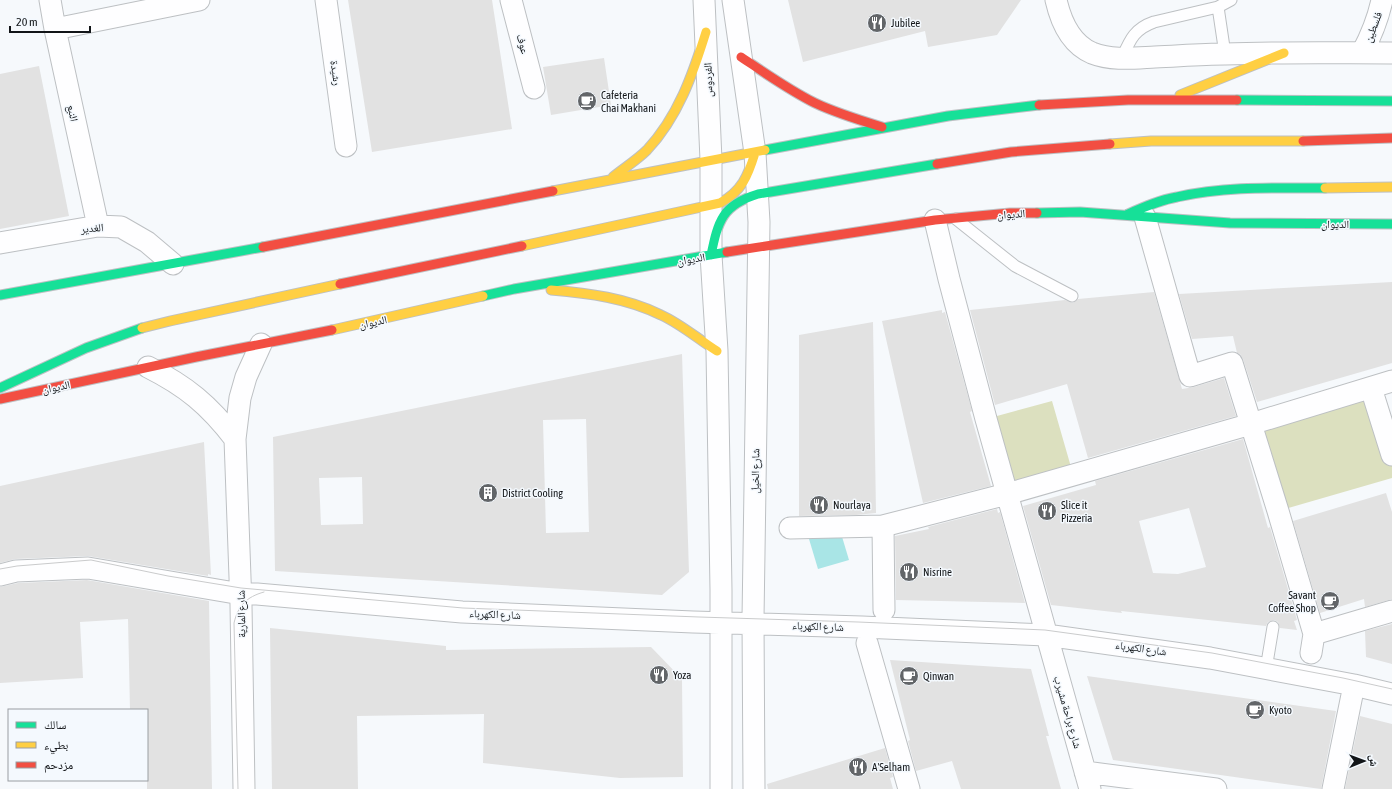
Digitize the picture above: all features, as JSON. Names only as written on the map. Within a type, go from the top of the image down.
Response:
[{"type":"main road","points":[[608,181],[646,150],[666,126],[684,95],[706,32]]},
{"type":"main road","points":[[1170,99],[1284,53]]},
{"type":"main road","points":[[741,57],[786,88],[815,103],[854,119],[885,127]]},
{"type":"main road","points":[[0,296],[76,280],[173,264],[711,160],[955,115],[1079,101],[1170,99],[1392,102]]},
{"type":"main road","points":[[711,255],[717,232],[727,210],[738,201],[758,194],[1003,153],[1055,148],[1151,141],[1331,141],[1392,138]]},
{"type":"main road","points":[[0,388],[53,362],[100,342],[170,321],[712,205],[727,200],[739,190],[748,177],[755,153]]},
{"type":"main road","points":[[1125,215],[1176,197],[1202,192],[1236,189],[1392,187]]},
{"type":"main road","name":"الديوان","points":[[0,399],[148,367],[367,323],[514,289],[759,247],[935,220],[1010,213],[1080,212],[1237,223],[1392,224]]},
{"type":"main road","points":[[514,289],[557,290],[631,304],[660,314],[717,351]]},
{"type":"street","name":"النبع","points":[[50,0],[98,226]]},
{"type":"street","name":"رشيدة","points":[[326,0],[346,146]]},
{"type":"street","name":"عوف","points":[[511,0],[534,88]]},
{"type":"street","name":"الفردوس","points":[[704,0],[711,160]]},
{"type":"street","points":[[733,0],[755,153]]},
{"type":"street","points":[[1056,0],[1067,31],[1074,40],[1092,53],[1102,56],[1122,58],[1225,54],[1392,53]]},
{"type":"street","name":"فلسطين","points":[[1362,53],[1372,34],[1382,0]]},
{"type":"street","points":[[55,29],[192,1]]},
{"type":"street","name":"شارع الخيل","points":[[754,789],[754,624],[759,247],[758,194],[755,153]]},
{"type":"street","points":[[711,160],[711,255],[717,351],[722,623],[722,789]]},
{"type":"street","points":[[1145,217],[1190,376],[1232,363],[1251,424],[1312,644],[1392,611]]},
{"type":"street","name":"شارع براحة مشيرب","points":[[935,220],[951,286],[1007,494],[1087,781]]},
{"type":"street","name":"الغدير","points":[[10,237],[98,226],[121,228],[147,242],[173,264]]},
{"type":"street","name":"شارع المارية","points":[[244,789],[241,594],[235,439],[240,398],[246,376],[261,344]]},
{"type":"street","points":[[148,367],[189,391],[206,405],[222,421],[235,439]]},
{"type":"street","points":[[790,528],[883,526],[1007,494],[1251,424],[1392,381]]},
{"type":"street","points":[[1371,388],[1392,455]]},
{"type":"street","points":[[883,526],[884,610]]},
{"type":"street","name":"شارع الكهرباء","points":[[0,575],[16,571],[88,568],[241,594],[257,594],[462,612],[1046,635],[1210,658],[1354,685],[1392,694]]},
{"type":"street","points":[[867,643],[909,789]]},
{"type":"street","points":[[1333,789],[1354,685]]},
{"type":"street","points":[[1087,781],[1216,789]]},
{"type":"lane","points":[[1122,58],[1130,40],[1136,32],[1145,25],[1218,7],[1231,0]]},
{"type":"lane","points":[[1218,7],[1225,54]]},
{"type":"lane","points":[[956,218],[1015,266],[1072,296]]},
{"type":"lane","points":[[1266,669],[1273,627]]},
{"type":"green space","points":[[1371,388],[1392,455],[1392,478],[1278,511],[1251,424]]},
{"type":"green space","points":[[1052,401],[1073,474],[1007,494],[986,419]]},
{"type":"water","points":[[840,530],[849,560],[818,569],[809,539]]},
{"type":"building","points":[[348,0],[492,0],[512,129],[372,152]]},
{"type":"building","points":[[788,0],[1021,0],[997,35],[928,47],[925,31],[803,62]]},
{"type":"building","points":[[604,58],[611,105],[551,115],[543,67]]},
{"type":"building","points":[[39,66],[69,216],[0,229],[0,74]]},
{"type":"building","points":[[1392,282],[1392,363],[1257,402],[1243,359],[1240,354],[1237,353],[1233,336],[1192,339],[1179,294]]},
{"type":"building","points":[[1154,292],[1182,389],[1224,378],[1236,416],[1088,458],[1067,384],[995,405],[970,310],[1065,300],[1073,303],[1078,299]]},
{"type":"building","points":[[942,310],[942,313],[945,312],[972,411],[970,412],[991,486],[923,503],[882,321]]},
{"type":"building","points":[[873,322],[876,513],[856,515],[799,516],[799,335]]},
{"type":"building","points":[[682,354],[689,572],[662,595],[275,571],[273,437]],"holes":[[[586,419],[589,532],[546,533],[543,420]],[[362,477],[363,524],[321,525],[319,478]]]},
{"type":"building","points":[[1243,439],[1268,528],[1270,527],[1297,620],[1294,621],[1297,630],[1280,628],[1278,622],[1274,620],[1268,622],[1266,626],[1051,605],[1023,506],[1096,485],[1095,481]],"holes":[[[1189,508],[1206,567],[1178,574],[1153,573],[1139,521]]]},
{"type":"building","points":[[204,442],[211,575],[208,574],[208,576],[88,556],[15,559],[0,563],[0,486]]},
{"type":"building","points":[[1386,493],[1392,512],[1392,599],[1365,607],[1364,599],[1320,613],[1293,521]]},
{"type":"building","points":[[997,509],[998,513],[1000,512],[1025,603],[896,600],[895,536],[929,529],[928,527]]},
{"type":"building","points":[[87,580],[209,601],[212,789],[147,789],[148,709],[130,709],[128,619],[80,622],[83,678],[0,683],[0,587],[18,583]]},
{"type":"building","points":[[1392,624],[1392,664],[1366,657],[1365,631]]},
{"type":"building","points":[[270,628],[446,646],[446,650],[651,647],[682,679],[683,777],[620,778],[483,763],[484,714],[357,716],[358,789],[272,789]]},
{"type":"building","points":[[890,660],[1031,669],[1049,736],[1046,736],[1061,789],[961,789],[952,761],[916,771],[908,741],[910,740]]},
{"type":"building","points":[[1087,676],[1336,711],[1321,789],[1113,760]]},
{"type":"building","points":[[1360,716],[1392,724],[1392,789],[1345,789]]},
{"type":"building","points":[[885,748],[893,777],[890,778],[893,789],[768,789],[767,784]]},
{"type":"tram line","points":[[0,569],[17,566],[91,560],[168,576],[241,588],[463,608],[1045,630],[1212,653],[1392,689]]},
{"type":"tram line","points":[[238,789],[234,623],[238,612],[244,603],[252,597],[264,592]]},
{"type":"traffic: fast","points":[[1237,100],[1392,101]]},
{"type":"traffic: fast","points":[[765,150],[948,116],[1039,105]]},
{"type":"traffic: fast","points":[[711,255],[719,224],[729,209],[736,203],[746,198],[758,194],[937,164]]},
{"type":"traffic: fast","points":[[1128,214],[1164,200],[1195,193],[1251,188],[1325,188]]},
{"type":"traffic: fast","points":[[1037,213],[1080,212],[1230,223],[1392,224]]},
{"type":"traffic: fast","points":[[0,295],[263,247]]},
{"type":"traffic: fast","points":[[483,296],[514,289],[727,252]]},
{"type":"traffic: fast","points":[[0,388],[86,348],[142,328]]},
{"type":"traffic: slow","points":[[613,177],[647,150],[667,124],[690,79],[706,32]]},
{"type":"traffic: slow","points":[[1180,95],[1284,53]]},
{"type":"traffic: slow","points":[[1110,144],[1151,141],[1303,141]]},
{"type":"traffic: slow","points":[[553,191],[765,150]]},
{"type":"traffic: slow","points":[[522,246],[720,203],[739,188],[747,176],[755,153]]},
{"type":"traffic: slow","points":[[1325,188],[1392,187]]},
{"type":"traffic: slow","points":[[142,328],[340,284]]},
{"type":"traffic: slow","points":[[551,290],[607,297],[635,304],[676,323],[717,351]]},
{"type":"traffic: slow","points":[[332,330],[483,296]]},
{"type":"traffic: jam","points":[[741,57],[786,87],[815,103],[839,113],[882,127]]},
{"type":"traffic: jam","points":[[1039,105],[1128,100],[1237,100]]},
{"type":"traffic: jam","points":[[1303,141],[1392,138]]},
{"type":"traffic: jam","points":[[937,164],[1011,152],[1110,144]]},
{"type":"traffic: jam","points":[[263,247],[553,191]]},
{"type":"traffic: jam","points":[[727,252],[935,220],[1010,213],[1037,213]]},
{"type":"traffic: jam","points":[[340,284],[522,246]]},
{"type":"traffic: jam","points":[[0,399],[196,357],[332,330]]},
{"type":"place","name":"Jubilee","points":[[877,23]]},
{"type":"place","name":"Cafeteria Chai Makhani","points":[[587,101]]},
{"type":"place","name":"District Cooling","points":[[488,493]]},
{"type":"place","name":"Nourlaya","points":[[819,505]]},
{"type":"place","name":"Slice it Pizzeria","points":[[1047,511]]},
{"type":"place","name":"Nisrine","points":[[909,572]]},
{"type":"place","name":"Savant Coffee Shop","points":[[1330,601]]},
{"type":"place","name":"Yoza","points":[[659,675]]},
{"type":"place","name":"Qinwan","points":[[909,676]]},
{"type":"place","name":"Kyoto","points":[[1255,710]]},
{"type":"place","name":"A'Selham","points":[[858,767]]}]
